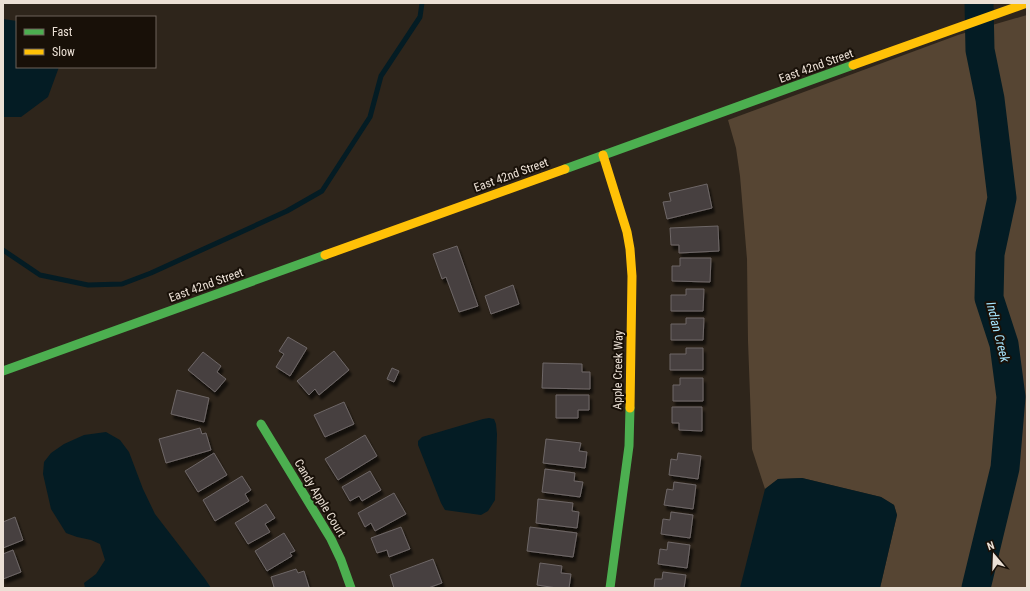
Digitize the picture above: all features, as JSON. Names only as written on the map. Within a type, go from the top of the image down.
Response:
[{"type":"street","name":"East 42nd Street","points":[[3,371],[1027,3]]},
{"type":"street","name":"Apple Creek Way","points":[[603,155],[627,232],[632,276],[629,446],[610,588]]},
{"type":"street","name":"Candy Apple Court","points":[[261,424],[331,539],[341,560],[351,588]]},
{"type":"shaded area","points":[[1027,15],[1027,588],[880,588],[897,515],[894,505],[881,497],[802,478],[778,479],[765,489],[752,449],[747,259],[740,176],[736,148],[728,120],[958,35]]},
{"type":"water","points":[[3,19],[16,21],[16,68],[59,68],[48,97],[21,117],[3,117]]},
{"type":"water","points":[[489,418],[494,419],[497,434],[495,500],[488,511],[481,515],[445,510],[418,445],[418,441],[422,437]]},
{"type":"water","points":[[106,432],[120,440],[129,452],[143,489],[155,514],[211,588],[85,588],[84,583],[96,574],[105,560],[100,544],[66,533],[51,509],[43,474],[44,462],[51,453],[64,444],[84,435]]},
{"type":"water","points":[[802,478],[881,497],[894,505],[897,515],[880,588],[740,588],[765,489],[778,479]]},
{"type":"building","points":[[707,184],[712,208],[667,219],[663,202],[671,201],[669,193]]},
{"type":"building","points":[[718,226],[719,251],[679,253],[679,245],[671,245],[670,228]]},
{"type":"building","points":[[457,246],[478,306],[459,312],[446,277],[442,279],[433,254]]},
{"type":"building","points":[[680,258],[711,258],[710,282],[672,281],[672,266],[680,266]]},
{"type":"building","points":[[513,285],[519,304],[491,314],[485,296]]},
{"type":"building","points":[[686,289],[704,289],[703,311],[671,311],[671,295],[686,295]]},
{"type":"building","points":[[686,318],[704,318],[703,340],[671,340],[671,324],[686,324]]},
{"type":"building","points":[[288,337],[307,348],[290,376],[276,367],[284,354],[279,351]]},
{"type":"building","points":[[686,348],[703,348],[703,370],[670,370],[670,354],[686,354]]},
{"type":"building","points":[[334,351],[349,370],[319,395],[315,389],[309,395],[297,381]]},
{"type":"building","points":[[203,352],[221,366],[217,372],[226,379],[215,392],[188,370]]},
{"type":"building","points":[[543,363],[582,364],[582,372],[590,372],[590,389],[542,388]]},
{"type":"building","points":[[392,368],[399,371],[394,382],[387,379]]},
{"type":"building","points":[[680,378],[703,378],[703,401],[673,401],[673,385],[680,385]]},
{"type":"building","points":[[177,390],[209,398],[204,422],[171,414]]},
{"type":"building","points":[[556,395],[589,395],[589,410],[578,410],[578,418],[556,418]]},
{"type":"building","points":[[344,402],[354,424],[325,437],[314,415]]},
{"type":"building","points":[[672,407],[702,407],[702,431],[679,430],[679,423],[672,423]]},
{"type":"building","points":[[200,428],[202,434],[206,433],[211,450],[166,463],[159,439]]},
{"type":"building","points":[[365,435],[377,456],[338,480],[325,459]]},
{"type":"building","points":[[546,439],[581,443],[579,451],[587,452],[585,468],[543,463]]},
{"type":"building","points":[[214,453],[227,475],[198,492],[185,471]]},
{"type":"building","points":[[678,453],[701,456],[698,479],[669,475],[671,459],[677,460]]},
{"type":"building","points":[[545,469],[575,473],[574,481],[583,482],[580,497],[542,492]]},
{"type":"building","points":[[370,471],[381,490],[362,501],[359,496],[350,501],[342,487]]},
{"type":"building","points":[[242,476],[251,490],[245,494],[249,501],[215,521],[203,500]]},
{"type":"building","points":[[674,482],[696,485],[693,509],[664,505],[667,489],[673,490]]},
{"type":"building","points":[[394,493],[406,514],[375,531],[371,523],[365,527],[358,513]]},
{"type":"building","points":[[538,499],[573,503],[572,511],[579,512],[577,528],[536,523]]},
{"type":"building","points":[[266,504],[275,518],[265,524],[270,532],[248,544],[235,523]]},
{"type":"building","points":[[671,512],[693,515],[690,538],[661,534],[663,519],[670,520]]},
{"type":"building","points":[[15,517],[23,540],[3,548],[3,522]]},
{"type":"building","points":[[401,527],[410,549],[389,557],[387,550],[377,553],[371,538]]},
{"type":"building","points":[[530,527],[577,533],[573,557],[527,551]]},
{"type":"building","points":[[284,533],[295,551],[290,553],[292,556],[267,571],[255,551]]},
{"type":"building","points":[[668,542],[690,545],[687,568],[658,564],[660,549],[667,550]]},
{"type":"building","points":[[13,550],[21,572],[3,579],[3,554]]},
{"type":"building","points":[[433,559],[442,583],[428,588],[394,588],[390,575]]},
{"type":"building","points":[[540,563],[562,566],[561,573],[571,574],[569,588],[537,585]]},
{"type":"building","points":[[296,569],[298,573],[304,571],[309,587],[272,588],[274,587],[271,577]]},
{"type":"building","points":[[663,572],[686,575],[684,588],[654,588],[655,579],[662,579]]},
{"type":"waterway","points":[[3,250],[40,275],[88,285],[122,284],[151,273],[287,211],[322,191],[370,117],[381,76],[420,17],[422,3]]},
{"type":"waterway","name":"Indian Creek","points":[[976,588],[1005,468],[1011,397],[1004,344],[989,298],[990,254],[1002,198],[990,99],[980,50],[979,3]]},
{"type":"traffic: fast","points":[[565,169],[853,65]]},
{"type":"traffic: fast","points":[[3,371],[325,255]]},
{"type":"traffic: fast","points":[[610,588],[629,446],[630,408]]},
{"type":"traffic: fast","points":[[261,424],[331,539],[341,560],[351,588]]},
{"type":"traffic: slow","points":[[853,65],[1027,3]]},
{"type":"traffic: slow","points":[[603,155],[627,232],[630,249],[632,276],[630,408]]},
{"type":"traffic: slow","points":[[325,255],[565,169]]}]
